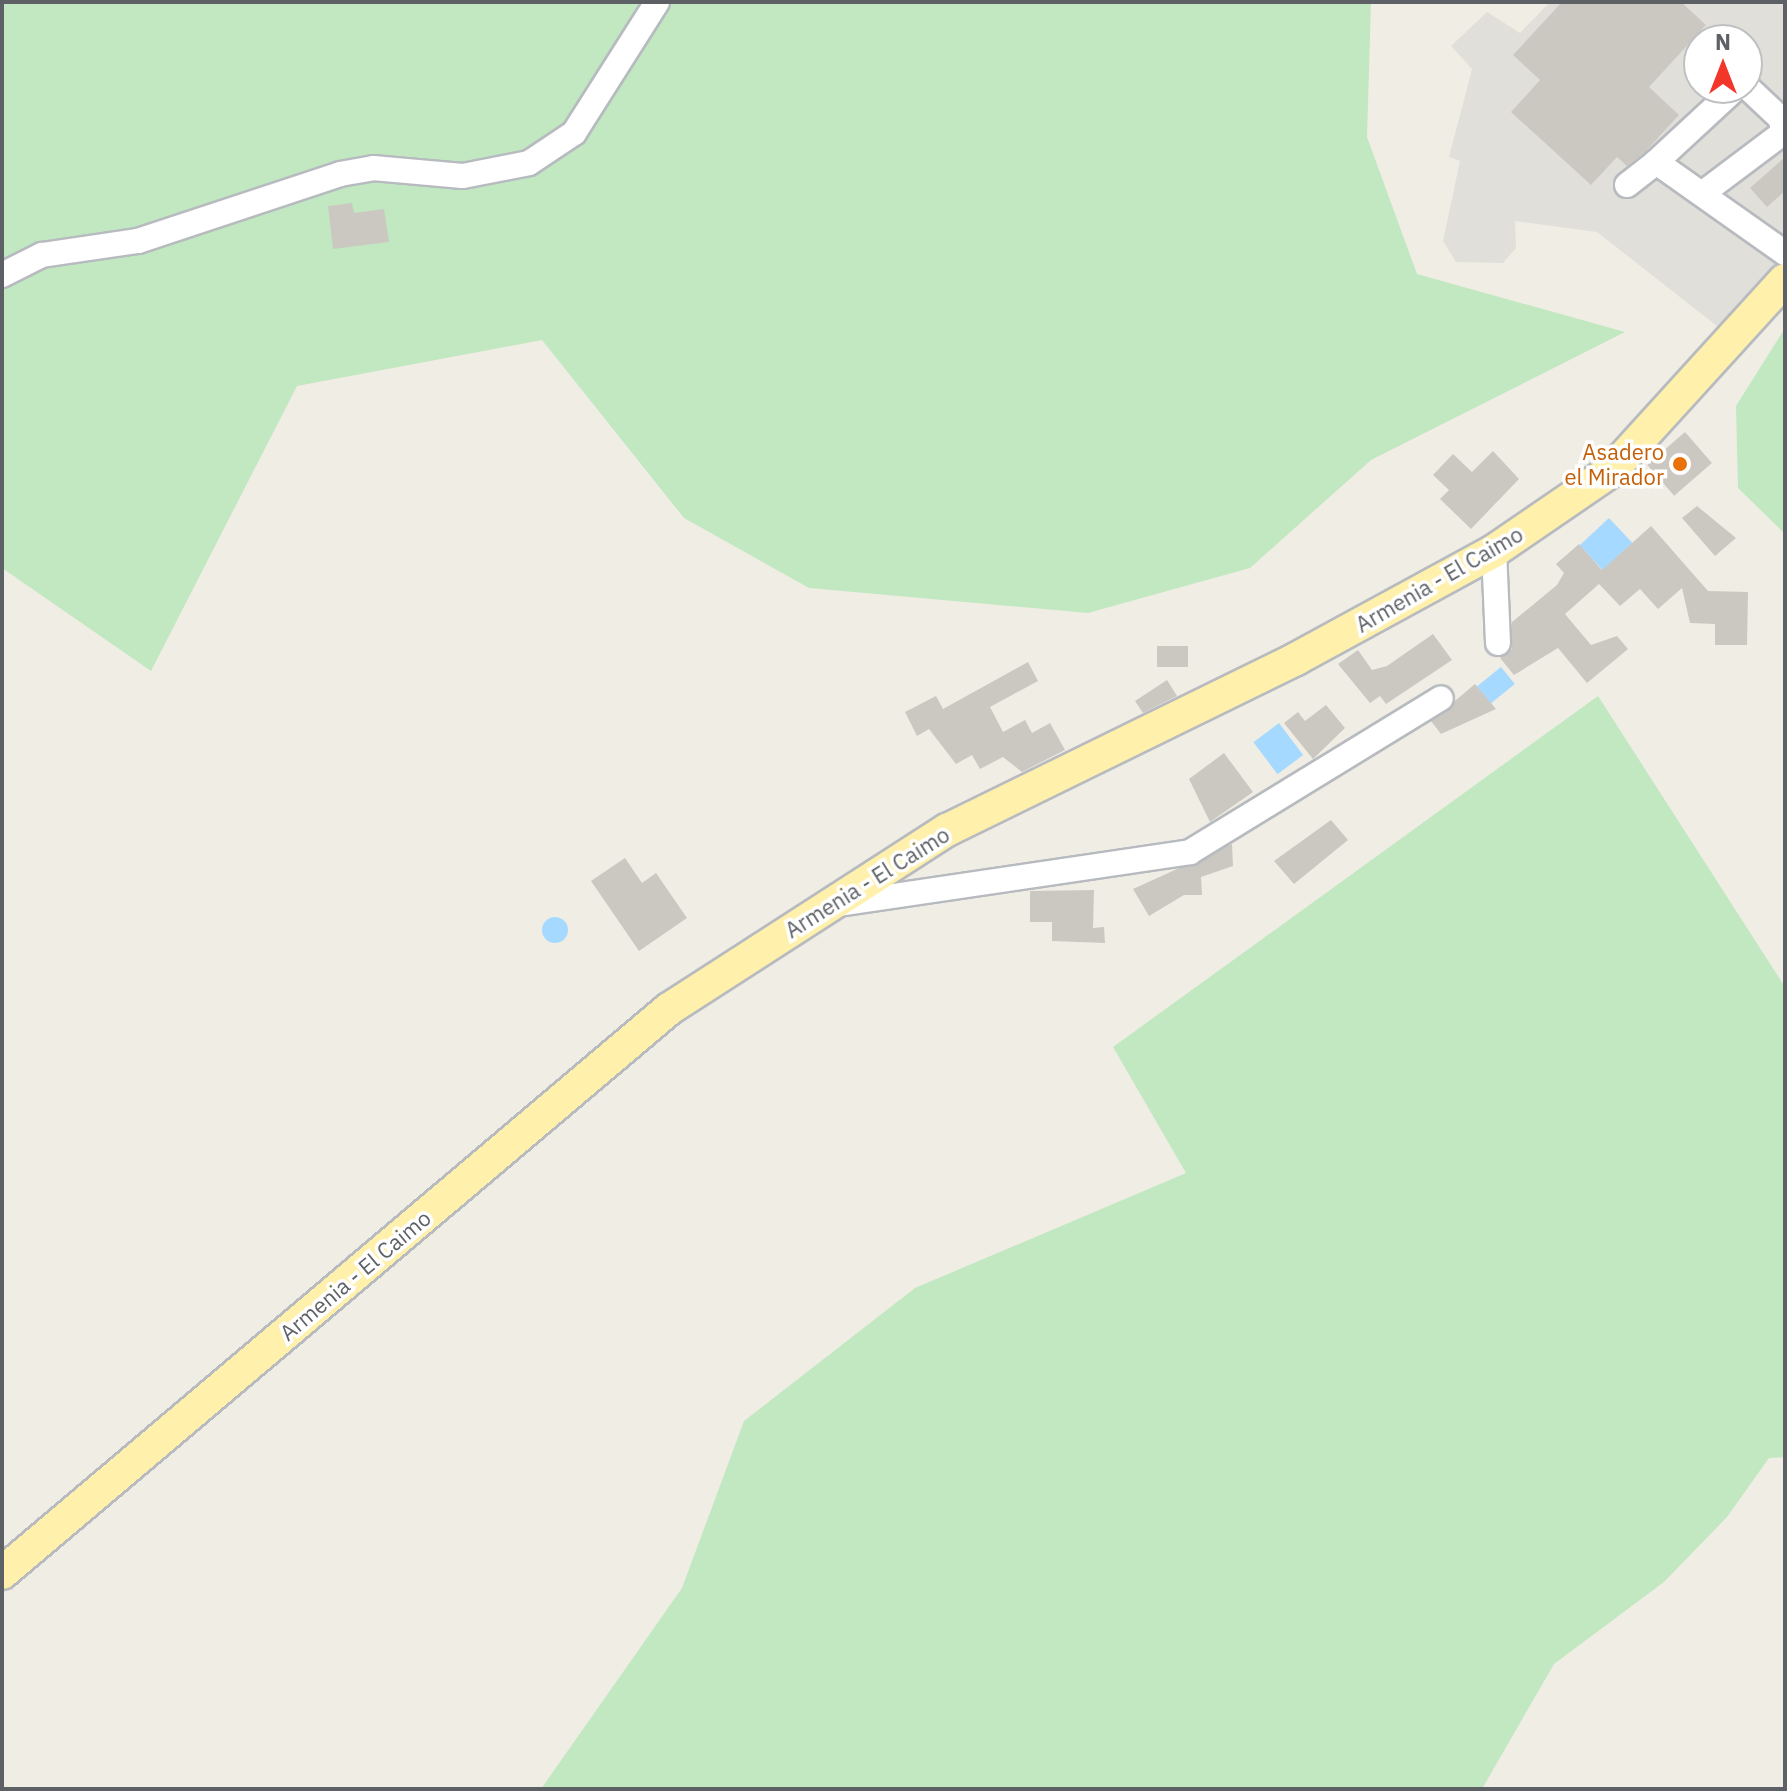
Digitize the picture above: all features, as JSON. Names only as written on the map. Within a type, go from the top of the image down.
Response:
[{"type":"main road","name":"Armenia - El Caimo","points":[[2,1573],[669,1009],[839,904],[947,830],[1296,659],[1494,551],[1611,471],[1785,280]]},
{"type":"street","points":[[2,275],[42,255],[138,241],[340,174],[373,168],[463,176],[529,163],[574,133],[657,2]]},
{"type":"street","points":[[1703,193],[1783,133],[1781,119],[1763,102]]},
{"type":"street","points":[[1627,185],[1719,104]]},
{"type":"street","points":[[1656,162],[1785,253]]},
{"type":"street","points":[[1494,551],[1498,643]]},
{"type":"street","points":[[839,904],[1190,852],[1441,698]]},
{"type":"shaded area","points":[[1550,2],[1785,2],[1785,266],[1722,330],[1597,232],[1515,221],[1516,248],[1503,263],[1456,262],[1443,241],[1460,161],[1449,157],[1472,69],[1451,46],[1487,12],[1520,33]]},
{"type":"green space","points":[[2,2],[1371,2],[1367,137],[1417,274],[1625,332],[1371,460],[1250,568],[1088,613],[809,588],[684,518],[542,340],[297,386],[151,671],[2,568]]},
{"type":"green space","points":[[1785,328],[1785,534],[1738,488],[1736,406]]},
{"type":"green space","points":[[1598,696],[1785,987],[1785,1457],[1769,1458],[1727,1517],[1664,1582],[1554,1664],[1482,1789],[541,1789],[682,1588],[744,1421],[915,1288],[1186,1173],[1113,1047]]},
{"type":"water","points":[[1609,518],[1632,543],[1603,570],[1580,545]]},
{"type":"water","points":[[1501,667],[1515,684],[1491,704],[1477,687]]},
{"type":"water","points":[[1279,723],[1303,755],[1278,774],[1253,742]]},
{"type":"water","points":[[555,917],[564,921],[568,930],[564,939],[555,943],[546,939],[542,930],[546,921]]},
{"type":"building","points":[[1562,2],[1681,2],[1705,24],[1683,24],[1683,50],[1649,87],[1679,115],[1645,152],[1627,166],[1617,157],[1591,185],[1511,112],[1540,80],[1513,55]]},
{"type":"building","points":[[1785,157],[1785,191],[1767,207],[1750,188]]},
{"type":"building","points":[[352,203],[354,213],[384,209],[389,242],[333,249],[328,206]]},
{"type":"building","name":"Asadero el Mirador","points":[[1685,432],[1712,463],[1674,496],[1647,465]]},
{"type":"building","points":[[1493,451],[1519,479],[1471,529],[1440,499],[1449,490],[1433,475],[1453,454],[1472,472]]},
{"type":"building","points":[[1697,506],[1736,538],[1715,556],[1682,518]]},
{"type":"building","points":[[1651,526],[1708,591],[1748,592],[1747,645],[1715,645],[1715,624],[1690,623],[1682,588],[1658,609],[1640,589],[1620,606],[1599,584],[1565,614],[1591,645],[1617,636],[1628,649],[1587,683],[1558,648],[1514,675],[1500,658],[1512,649],[1512,622],[1557,585],[1564,573],[1556,564],[1579,544],[1602,570]]},
{"type":"building","points":[[1433,634],[1452,660],[1386,704],[1380,696],[1370,703],[1338,664],[1358,650],[1372,670],[1387,666]]},
{"type":"building","points":[[1157,646],[1188,646],[1188,667],[1157,667]]},
{"type":"building","points":[[1028,662],[1038,681],[990,707],[1003,732],[1025,720],[1032,733],[1050,723],[1065,750],[1022,772],[1003,757],[980,769],[972,755],[956,764],[929,729],[917,736],[905,712],[936,696],[943,709]]},
{"type":"building","points":[[1167,680],[1177,696],[1143,713],[1135,701]]},
{"type":"building","points":[[1475,684],[1496,709],[1441,734],[1431,721]]},
{"type":"building","points":[[1326,705],[1345,728],[1313,759],[1284,723],[1298,712],[1305,721]]},
{"type":"building","points":[[1224,753],[1253,792],[1210,822],[1189,779]]},
{"type":"building","points":[[1331,820],[1348,840],[1294,884],[1274,861]]},
{"type":"building","points":[[1232,844],[1233,866],[1201,877],[1202,895],[1184,895],[1149,916],[1133,889]]},
{"type":"building","points":[[625,858],[642,883],[656,873],[687,918],[639,951],[591,881]]},
{"type":"building","points":[[1094,890],[1093,928],[1104,927],[1105,943],[1052,941],[1052,922],[1030,922],[1030,891]]},
{"type":"place","name":"Asadero el Mirador","points":[[1680,464]]}]
